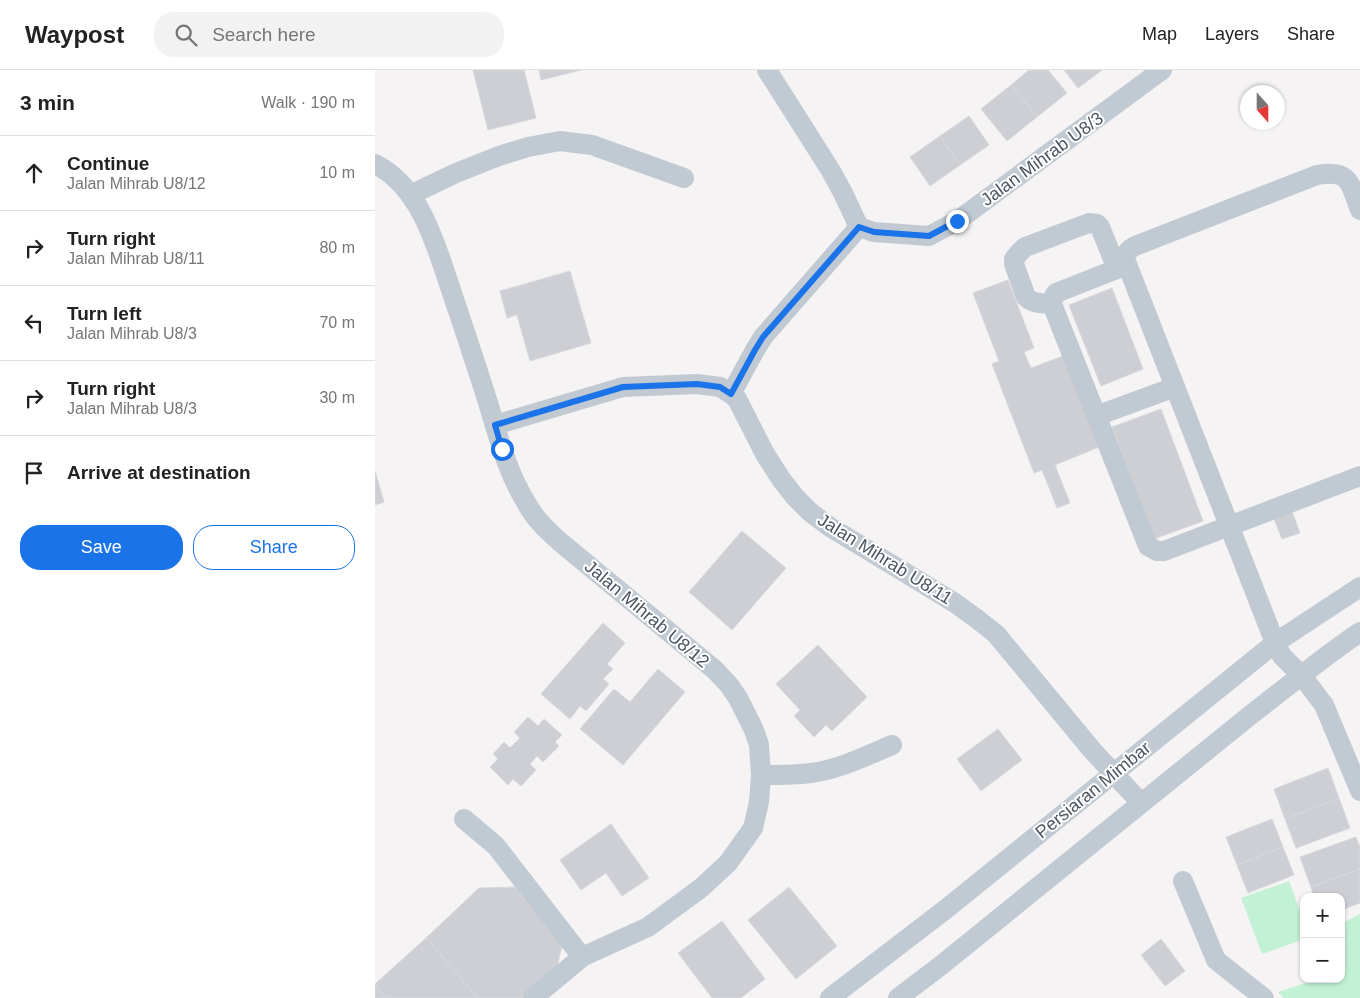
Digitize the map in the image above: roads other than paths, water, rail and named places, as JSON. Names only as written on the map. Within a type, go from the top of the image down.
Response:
[{"type":"street","points":[[495,425],[623,387],[697,384],[720,387],[731,394],[763,337],[859,227],[831,172],[767,70]]},
{"type":"street","name":"Jalan Mihrab U8/3","points":[[859,227],[874,232],[929,236],[957,221],[1162,70]]},
{"type":"street","points":[[410,195],[456,173],[499,156],[528,147],[560,142],[592,145],[685,178]]},
{"type":"street","name":"Jalan Mihrab U8/12","points":[[375,164],[399,181],[423,217],[445,271],[508,465],[527,505],[541,524],[574,553],[715,670],[743,706],[759,745],[761,775],[759,802],[753,828],[728,863],[701,888],[648,927],[582,957],[533,998]]},
{"type":"street","points":[[1360,210],[1351,184],[1347,179],[1334,174],[1317,175],[1130,248],[1126,253],[1122,267],[1056,293],[1052,304],[1144,539],[1148,546],[1157,552],[1164,551],[1360,476]]},
{"type":"street","points":[[1052,304],[1029,300],[1013,264],[1016,256],[1025,248],[1089,223],[1097,224],[1122,267],[1175,387],[1275,643],[1282,656],[1302,676],[1316,694],[1330,717],[1360,791]]},
{"type":"street","points":[[1096,416],[1175,387]]},
{"type":"street","name":"Jalan Mihrab U8/11","points":[[731,394],[741,406],[765,454],[781,479],[805,507],[830,526],[955,604],[996,634],[1113,773],[1141,803]]},
{"type":"street","name":"Persiaran Mimbar","points":[[830,998],[946,909],[1275,643],[1360,587]]},
{"type":"street","points":[[898,998],[946,962],[1253,713],[1334,649],[1360,632]]},
{"type":"street","points":[[761,775],[793,775],[833,768],[893,744]]},
{"type":"street","points":[[464,819],[496,846],[582,957]]},
{"type":"street","points":[[1183,881],[1216,960],[1264,998]]}]
